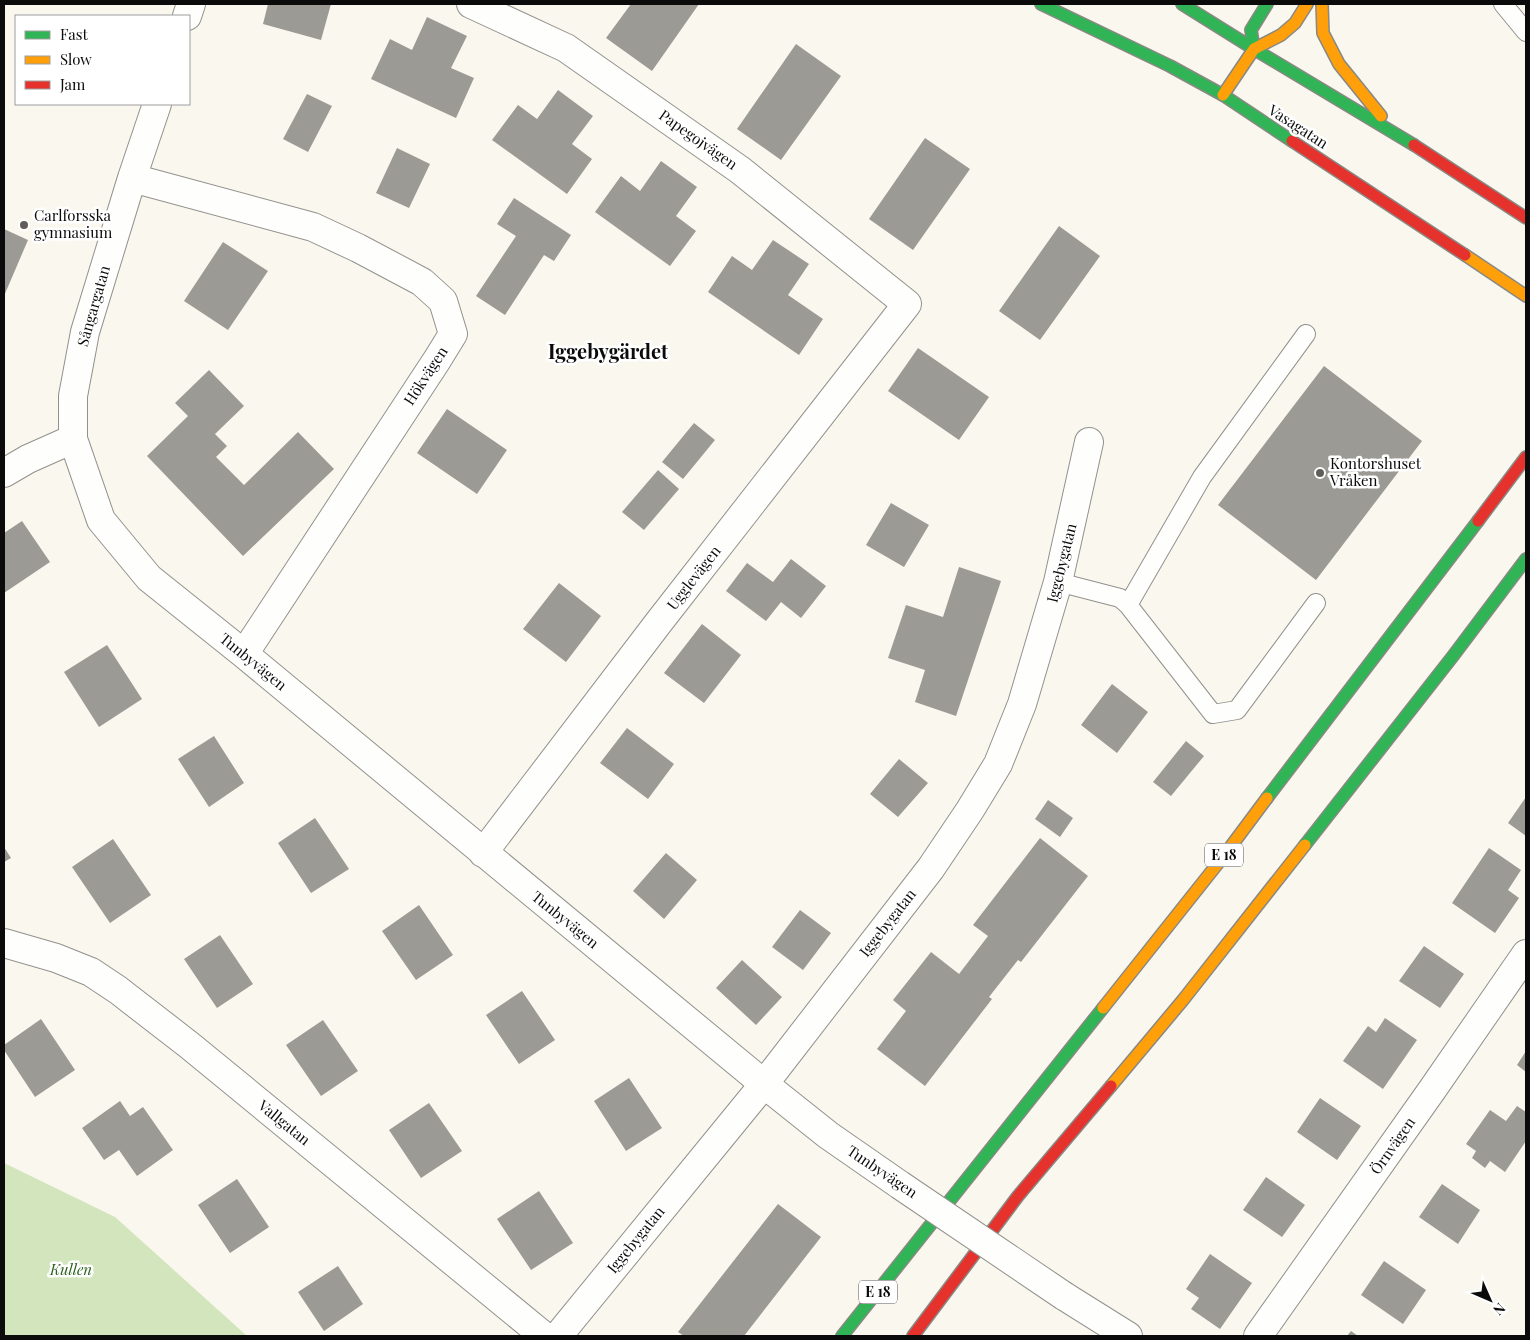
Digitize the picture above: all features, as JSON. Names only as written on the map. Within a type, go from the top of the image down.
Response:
[{"type":"main road","name":"Vasagatan","points":[[1041,4],[1170,66],[1223,95],[1526,296]]},
{"type":"main road","points":[[1182,4],[1254,49],[1394,131],[1521,214]]},
{"type":"main road","points":[[1254,49],[1251,30],[1267,4]]},
{"type":"main road","points":[[1223,95],[1254,49],[1282,35],[1296,23],[1307,4]]},
{"type":"main road","points":[[1322,4],[1323,33],[1339,64],[1394,131]]},
{"type":"main road","name":"E 18","points":[[842,1336],[1223,856],[1526,457]]},
{"type":"main road","points":[[913,1336],[1018,1196],[1182,1000],[1453,656],[1526,559]]},
{"type":"street","name":"Papegojvägen","points":[[471,4],[566,48],[740,170],[907,304]]},
{"type":"street","name":"Sångargatan","points":[[73,439],[73,396],[85,332],[132,178],[157,105]]},
{"type":"street","name":"Hökvägen","points":[[132,178],[313,228],[358,248],[422,282],[443,301],[453,334],[244,654]]},
{"type":"street","name":"Ugglevägen","points":[[483,853],[907,304]]},
{"type":"street","points":[[4,473],[28,459],[73,439]]},
{"type":"street","name":"Tunbyvägen","points":[[73,439],[101,520],[149,578],[828,1135],[1123,1335]]},
{"type":"street","name":"Iggebygatan","points":[[558,1336],[764,1084],[931,868],[998,764],[1022,704],[1058,582],[1089,442]]},
{"type":"street","name":"Vallgatan","points":[[4,943],[56,958],[91,972],[118,990],[197,1052],[544,1336]]},
{"type":"street","name":"Örnvägen","points":[[1258,1336],[1526,954]]},
{"type":"lane","points":[[1503,4],[1526,32]]},
{"type":"lane","points":[[1128,605],[1202,477],[1306,334]]},
{"type":"lane","points":[[1058,582],[1120,598],[1128,605],[1213,714],[1236,710],[1316,603]]},
{"type":"green space","name":"Kullen","points":[[4,1163],[115,1217],[247,1336],[4,1336]]},
{"type":"building","points":[[268,4],[331,4],[321,40],[263,24]]},
{"type":"building","points":[[631,4],[699,4],[652,71],[606,38]]},
{"type":"building","points":[[427,17],[467,36],[451,68],[474,78],[456,118],[371,79],[390,39],[412,50]]},
{"type":"building","points":[[796,44],[841,76],[781,160],[737,129]]},
{"type":"building","points":[[558,90],[593,116],[572,144],[592,159],[567,194],[492,140],[518,105],[537,119]]},
{"type":"building","points":[[307,94],[332,106],[308,152],[283,139]]},
{"type":"building","points":[[925,138],[970,169],[913,250],[869,219]]},
{"type":"building","points":[[397,148],[430,164],[409,208],[376,193]]},
{"type":"building","points":[[661,161],[697,187],[676,216],[696,231],[670,266],[595,212],[621,176],[640,191]]},
{"type":"building","points":[[514,198],[571,235],[554,261],[544,255],[505,315],[476,296],[516,236],[497,224]]},
{"type":"building","points":[[1059,226],[1100,256],[1040,340],[999,311]]},
{"type":"building","points":[[4,229],[28,240],[4,296]]},
{"type":"building","points":[[773,240],[809,264],[788,295],[823,319],[799,355],[708,292],[732,256],[752,270]]},
{"type":"building","points":[[223,242],[268,271],[228,330],[184,301]]},
{"type":"building","points":[[918,348],[989,397],[959,440],[888,391]]},
{"type":"building","name":"Kontorshuset Vråken","points":[[1324,366],[1422,441],[1316,580],[1218,505]]},
{"type":"building","points":[[209,370],[244,406],[215,434],[227,446],[216,457],[244,485],[298,432],[334,469],[243,556],[147,456],[188,416],[175,403]]},
{"type":"building","points":[[447,409],[507,450],[477,494],[417,453]]},
{"type":"building","points":[[694,423],[715,440],[683,479],[662,462]]},
{"type":"building","points":[[658,470],[679,489],[644,530],[622,512]]},
{"type":"building","points":[[891,503],[929,525],[904,567],[866,545]]},
{"type":"building","points":[[22,521],[50,562],[4,593],[4,533]]},
{"type":"building","points":[[791,559],[826,586],[801,618],[781,602],[766,621],[726,591],[747,563],[773,582]]},
{"type":"building","points":[[959,567],[1001,581],[956,716],[915,702],[925,670],[888,658],[906,605],[943,617]]},
{"type":"building","points":[[559,583],[601,616],[566,662],[523,629]]},
{"type":"building","points":[[702,624],[741,655],[704,703],[664,673]]},
{"type":"building","points":[[107,645],[142,699],[99,727],[64,672]]},
{"type":"building","points":[[1112,684],[1148,712],[1117,753],[1081,725]]},
{"type":"building","points":[[627,728],[674,764],[648,799],[600,763]]},
{"type":"building","points":[[214,736],[244,783],[209,807],[178,759]]},
{"type":"building","points":[[1186,741],[1204,756],[1171,796],[1153,782]]},
{"type":"building","points":[[899,759],[928,783],[898,817],[870,794]]},
{"type":"building","points":[[1526,797],[1526,836],[1508,823]]},
{"type":"building","points":[[1048,800],[1073,818],[1060,837],[1035,819]]},
{"type":"building","points":[[315,818],[349,869],[311,893],[278,843]]},
{"type":"building","points":[[1040,838],[1088,876],[1021,962],[1018,960],[989,997],[992,999],[925,1086],[877,1049],[906,1011],[893,1000],[931,952],[959,974],[988,936],[973,925]]},
{"type":"building","points":[[113,839],[151,895],[110,923],[72,867]]},
{"type":"building","points":[[4,847],[11,858],[4,862]]},
{"type":"building","points":[[1489,848],[1521,870],[1508,890],[1519,898],[1495,933],[1452,903]]},
{"type":"building","points":[[666,853],[697,880],[664,919],[633,891]]},
{"type":"building","points":[[419,905],[453,955],[416,980],[382,931]]},
{"type":"building","points":[[800,910],[831,933],[803,970],[772,947]]},
{"type":"building","points":[[220,935],[253,984],[217,1008],[184,959]]},
{"type":"building","points":[[1424,946],[1464,974],[1440,1008],[1399,981]]},
{"type":"building","points":[[742,960],[782,997],[756,1025],[716,988]]},
{"type":"building","points":[[522,991],[555,1040],[519,1064],[486,1015]]},
{"type":"building","points":[[1385,1018],[1417,1040],[1383,1089],[1343,1061],[1368,1026],[1376,1032]]},
{"type":"building","points":[[41,1019],[75,1070],[35,1097],[4,1050],[4,1045]]},
{"type":"building","points":[[323,1020],[358,1071],[321,1096],[286,1045]]},
{"type":"building","points":[[1526,1051],[1526,1072],[1517,1065]]},
{"type":"building","points":[[629,1078],[662,1128],[626,1151],[594,1101]]},
{"type":"building","points":[[1320,1098],[1361,1126],[1337,1160],[1297,1132]]},
{"type":"building","points":[[120,1101],[130,1116],[143,1107],[173,1150],[137,1176],[119,1150],[104,1160],[82,1128]]},
{"type":"building","points":[[429,1103],[462,1151],[421,1178],[389,1130]]},
{"type":"building","points":[[1517,1106],[1526,1112],[1526,1141],[1505,1172],[1490,1161],[1485,1168],[1472,1158],[1476,1151],[1466,1144],[1490,1110],[1506,1121]]},
{"type":"building","points":[[1266,1177],[1305,1205],[1282,1237],[1243,1210]]},
{"type":"building","points":[[237,1179],[269,1227],[230,1253],[198,1205]]},
{"type":"building","points":[[1442,1184],[1480,1210],[1458,1244],[1419,1217]]},
{"type":"building","points":[[539,1191],[573,1243],[531,1270],[497,1219]]},
{"type":"building","points":[[778,1204],[821,1237],[744,1336],[684,1336],[678,1332]]},
{"type":"building","points":[[1210,1254],[1252,1283],[1220,1329],[1191,1309],[1199,1298],[1186,1289]]},
{"type":"building","points":[[1384,1261],[1426,1290],[1403,1324],[1361,1295]]},
{"type":"building","points":[[338,1266],[363,1304],[324,1331],[298,1292]]},
{"type":"building","points":[[1351,1331],[1358,1336],[1347,1336]]},
{"type":"traffic: fast","points":[[1041,4],[1170,66],[1223,95],[1292,141]]},
{"type":"traffic: fast","points":[[1182,4],[1414,145]]},
{"type":"traffic: fast","points":[[1254,49],[1251,30],[1267,4]]},
{"type":"traffic: fast","points":[[1267,798],[1478,521]]},
{"type":"traffic: fast","points":[[1305,845],[1453,656],[1526,559]]},
{"type":"traffic: fast","points":[[842,1336],[1103,1008]]},
{"type":"traffic: slow","points":[[1223,95],[1254,49],[1281,35],[1295,23],[1307,4]]},
{"type":"traffic: slow","points":[[1322,4],[1323,33],[1339,64],[1381,116]]},
{"type":"traffic: slow","points":[[1465,255],[1526,296]]},
{"type":"traffic: slow","points":[[1103,1008],[1223,857],[1267,798]]},
{"type":"traffic: slow","points":[[1111,1086],[1183,1000],[1305,845]]},
{"type":"traffic: jam","points":[[1292,141],[1465,255]]},
{"type":"traffic: jam","points":[[1414,145],[1526,218]]},
{"type":"traffic: jam","points":[[1478,521],[1526,457]]},
{"type":"traffic: jam","points":[[913,1336],[1018,1196],[1111,1086]]},
{"type":"place","name":"Carlforsska gymnasium","points":[[24,225]]},
{"type":"place","name":"Kontorshuset Vråken","points":[[1320,473]]},
{"type":"district","name":"Iggebygärdet","points":[[608,352]]}]
